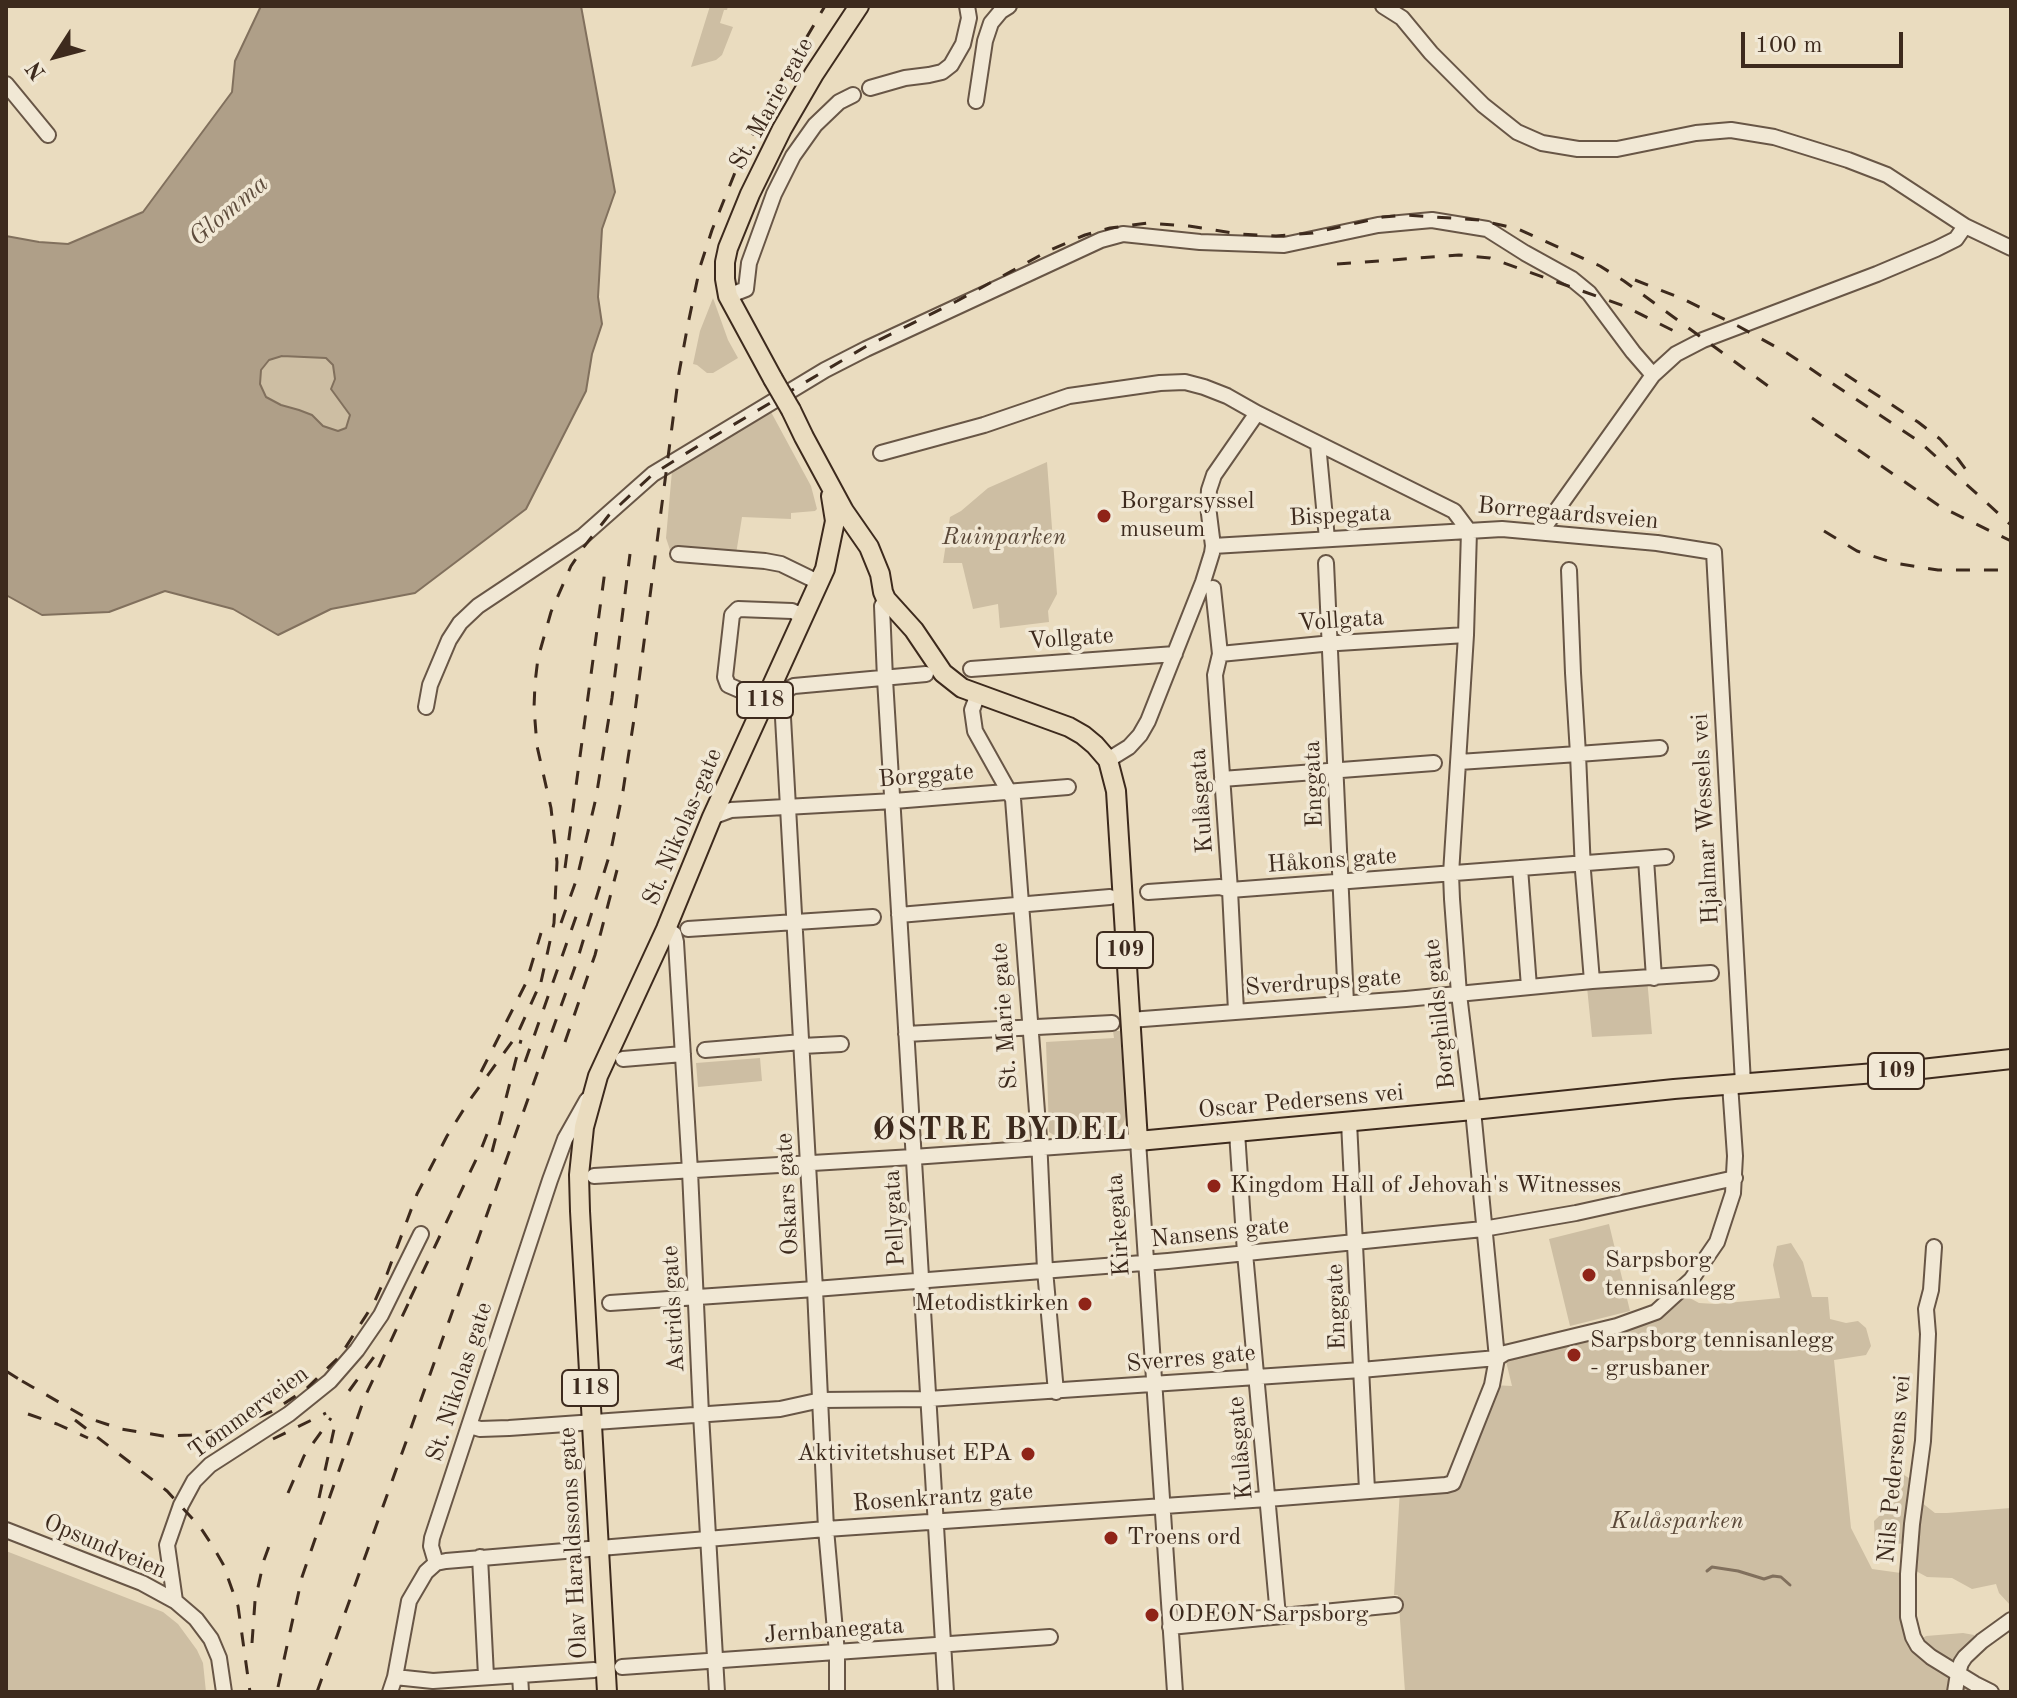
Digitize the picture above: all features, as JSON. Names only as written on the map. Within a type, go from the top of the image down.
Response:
[{"type":"main road","name":"St. Marie gate","points":[[859,6],[795,107],[750,194],[735,230],[733,295],[745,329],[844,511],[859,531]]},
{"type":"main road","name":"St. Marie gate","points":[[791,410],[810,433],[850,506],[875,562],[886,599],[914,630],[943,673],[962,688],[1069,727],[1083,735],[1108,760]]},
{"type":"main road","name":"St. Nikolas-gate","points":[[625,1016],[822,575],[835,521],[823,471]]},
{"type":"main road","name":"St. Nikolas-gate","points":[[822,575],[859,531]]},
{"type":"main road","name":"Kirkegata","points":[[1108,760],[1116,791],[1121,1021],[1138,1141]]},
{"type":"main road","name":"Olav Haraldssons gate","points":[[607,1692],[579,1175],[584,1127],[594,1086],[625,1016]]},
{"type":"main road","name":"Oscar Pedersens vei","points":[[1138,1141],[2011,1059]]},
{"type":"street","points":[[870,88],[942,72],[951,65],[963,44],[969,18],[967,6]]},
{"type":"street","points":[[976,101],[985,41],[991,23],[1009,6]]},
{"type":"street","points":[[1383,6],[1402,18],[1431,53],[1483,105],[1517,132],[1542,143],[1578,149],[1617,149],[1696,133],[1731,130],[1774,137],[1887,175],[1965,226],[2011,248]]},
{"type":"street","points":[[6,84],[48,135]]},
{"type":"street","name":"St. Marie gate","points":[[733,295],[746,289],[749,263],[774,194],[793,156],[815,125],[839,102],[853,95]]},
{"type":"street","points":[[426,707],[430,685],[449,640],[460,623],[478,606],[583,536],[653,474],[825,370],[1101,240],[1123,234],[1200,242],[1284,245],[1391,223],[1432,220],[1487,229],[1572,279],[1589,293],[1653,375]]},
{"type":"street","points":[[1541,532],[1653,375],[1676,354],[1694,343],[1936,249],[1956,239],[1965,226]]},
{"type":"street","name":"Borregaardsveien","points":[[881,453],[984,425],[1069,396],[1185,382],[1227,396],[1454,511],[1469,531],[1502,529],[1541,532],[1714,552]]},
{"type":"street","points":[[1108,760],[1129,747],[1148,721],[1203,582],[1213,546],[1208,506],[1214,475],[1257,413]]},
{"type":"street","points":[[1318,444],[1327,539]]},
{"type":"street","name":"Bispegata","points":[[1213,546],[1469,531]]},
{"type":"street","name":"Borghilds gate","points":[[1453,1483],[1492,1385],[1497,1358],[1459,994],[1451,874],[1466,635],[1469,531]]},
{"type":"street","name":"Hjalmar Wessels vei","points":[[1714,552],[1737,1084]]},
{"type":"street","points":[[678,554],[765,561],[822,575]]},
{"type":"street","name":"Enggata","points":[[1326,563],[1346,1003]]},
{"type":"street","points":[[1569,570],[1582,862],[1592,981]]},
{"type":"street","name":"Kulåsgata","points":[[1213,588],[1220,654],[1215,675],[1236,1011]]},
{"type":"street","name":"Pellygata","points":[[886,599],[882,606],[885,679],[946,1692]]},
{"type":"street","points":[[765,701],[728,685],[725,677],[732,615],[738,609],[792,611],[803,616]]},
{"type":"street","name":"Vollgata","points":[[1220,654],[1466,635]]},
{"type":"street","name":"Vollgate","points":[[971,669],[1175,654]]},
{"type":"street","points":[[885,679],[926,674]]},
{"type":"street","name":"Oskars gate","points":[[837,1692],[782,708],[784,694],[794,686],[885,679]]},
{"type":"street","name":"St. Marie gate","points":[[978,694],[972,710],[975,731],[1013,799],[1056,1392]]},
{"type":"street","points":[[1459,762],[1660,748]]},
{"type":"street","points":[[1222,779],[1434,763]]},
{"type":"street","name":"Borggate","points":[[712,817],[731,810],[1068,787]]},
{"type":"street","name":"Håkons gate","points":[[1148,892],[1220,887],[1230,890],[1666,857]]},
{"type":"street","points":[[1646,859],[1654,978]]},
{"type":"street","points":[[1520,868],[1529,987]]},
{"type":"street","points":[[899,915],[1110,897]]},
{"type":"street","points":[[688,929],[873,917]]},
{"type":"street","name":"Astrids gate","points":[[666,929],[674,934],[676,942],[717,1692]]},
{"type":"street","name":"Sverdrups gate","points":[[906,1034],[1031,1028],[1711,973]]},
{"type":"street","points":[[705,1050],[841,1044]]},
{"type":"street","points":[[623,1059],[683,1054]]},
{"type":"street","name":"Sverres gate","points":[[470,1426],[480,1429],[780,1409],[821,1400],[928,1399],[1056,1392],[1361,1370],[1497,1358],[1505,1353],[1617,1326],[1656,1312],[1691,1280],[1717,1242],[1735,1178],[1737,1084]]},
{"type":"street","name":"St. Nikolas gate","points":[[436,1563],[432,1538],[509,1302],[565,1139],[594,1086]]},
{"type":"street","name":"Enggate","points":[[1349,1122],[1367,1490]]},
{"type":"street","name":"Kulåsgate","points":[[1237,1132],[1278,1616]]},
{"type":"street","name":"Oscar Pedersens vei","points":[[594,1176],[1138,1141]]},
{"type":"street","name":"Kirkegata","points":[[1138,1141],[1175,1692]]},
{"type":"street","name":"Nansens gate","points":[[610,1303],[1145,1263],[1483,1229],[1576,1213],[1735,1178]]},
{"type":"street","name":"Tømmerveien","points":[[175,1601],[167,1545],[181,1505],[194,1481],[210,1465],[289,1414],[330,1381],[357,1350],[381,1315],[421,1234]]},
{"type":"street","name":"Nils Pedersens vei","points":[[1934,1247],[1931,1290],[1926,1309],[1928,1334],[1923,1441],[1912,1524],[1908,1617],[1918,1646],[1991,1692]]},
{"type":"street","name":"Rosenkrantz gate","points":[[436,1563],[709,1538],[1453,1483]]},
{"type":"street","name":"Opsundveien","points":[[6,1530],[142,1583],[175,1601],[196,1619],[211,1639],[219,1658],[224,1692]]},
{"type":"street","points":[[480,1557],[486,1676]]},
{"type":"street","points":[[436,1563],[419,1581],[409,1601],[393,1685],[594,1670]]},
{"type":"street","points":[[1170,1627],[1395,1605]]},
{"type":"street","points":[[1955,1692],[1961,1663],[1971,1651],[2011,1620]]},
{"type":"street","name":"Jernbanegata","points":[[622,1667],[1050,1637]]},
{"type":"street","points":[[520,1675],[521,1692]]},
{"type":"green space","points":[[710,6],[728,6],[720,23],[733,27],[722,55],[716,60],[691,67]]},
{"type":"green space","points":[[713,298],[738,358],[713,373],[707,373],[693,364],[700,331]]},
{"type":"green space","points":[[282,356],[327,358],[334,365],[335,379],[331,389],[350,415],[346,428],[338,431],[323,426],[312,416],[266,397],[260,384],[261,370],[269,360]]},
{"type":"green space","points":[[771,412],[811,486],[817,509],[791,513],[791,519],[742,517],[736,554],[670,550],[666,538],[672,471]]},
{"type":"green space","name":"Ruinparken","points":[[1047,462],[1057,594],[1048,611],[1049,622],[1000,628],[998,604],[973,609],[962,563],[943,563],[950,517],[988,488]]},
{"type":"green space","points":[[1647,978],[1652,1034],[1592,1037],[1587,987]]},
{"type":"green space","points":[[1113,1031],[1120,1031],[1124,1122],[1117,1131],[1057,1137],[1049,1132],[1046,1042],[1114,1038]]},
{"type":"green space","points":[[760,1058],[762,1081],[698,1087],[696,1063]]},
{"type":"green space","name":"Sarpsborg tennisanlegg","points":[[1609,1224],[1630,1311],[1570,1326],[1549,1239]]},
{"type":"green space","name":"Kulåsparken","points":[[1791,1243],[1803,1262],[1812,1297],[1828,1297],[1830,1319],[1846,1323],[1858,1321],[1866,1328],[1871,1346],[1866,1355],[1834,1360],[1851,1528],[1872,1569],[1908,1574],[1917,1642],[1926,1636],[1974,1635],[1974,1642],[1948,1666],[1957,1682],[1976,1691],[2007,1691],[2011,1688],[2011,1692],[1405,1692],[1398,1595],[1394,1595],[1400,1488],[1446,1485],[1492,1385],[1512,1386],[1505,1357],[1682,1298],[1716,1304],[1780,1298],[1773,1265],[1777,1246]]},
{"type":"green space","points":[[1904,1475],[1909,1478],[1908,1492],[1935,1513],[2011,1508],[2011,1606],[1999,1593],[1996,1584],[1972,1589],[1952,1578],[1927,1577],[1916,1571],[1918,1561],[1914,1543],[1875,1545],[1874,1521],[1898,1498],[1899,1481]]},
{"type":"green space","points":[[6,1551],[163,1612],[178,1624],[197,1650],[203,1663],[206,1692],[6,1692]]},
{"type":"water","name":"Glomma","points":[[261,6],[581,6],[615,192],[602,229],[598,297],[602,324],[592,354],[586,391],[526,509],[415,593],[331,609],[278,635],[233,609],[165,591],[109,612],[42,615],[6,595],[6,236],[68,244],[143,212],[232,92],[235,61]],"holes":[[[282,356],[326,358],[333,365],[335,379],[331,389],[350,415],[346,428],[338,431],[323,426],[312,415],[266,397],[260,384],[261,370],[269,360]]]},
{"type":"waterway","points":[[1707,1571],[1712,1567],[1764,1579],[1781,1577],[1790,1585]]},
{"type":"railway","points":[[317,1692],[576,964],[611,850],[634,719],[679,373],[700,267],[740,160],[778,86],[825,6]]},
{"type":"railway","points":[[541,982],[554,923],[557,862],[551,808],[537,746],[535,683],[538,658],[551,612],[571,566],[583,548],[609,515],[653,474],[865,347],[1050,250],[1110,228],[1148,223],[1276,236],[1313,233],[1383,217],[1406,215],[1479,220],[1518,229],[1600,266],[1779,394]]},
{"type":"railway","points":[[1337,264],[1459,255],[1490,258],[1624,306],[1680,334]]},
{"type":"railway","points":[[1635,280],[1683,299],[1787,353],[1920,442],[2011,525]]},
{"type":"railway","points":[[1845,374],[1940,439],[1973,479]]},
{"type":"railway","points":[[1812,418],[1941,507],[2011,541]]},
{"type":"railway","points":[[1824,531],[1857,551],[1894,563],[1938,570],[2011,570]]},
{"type":"railway","points":[[561,923],[577,878],[596,798],[630,554]]},
{"type":"railway","points":[[565,868],[606,563]]},
{"type":"railway","points":[[565,1042],[595,955],[617,870]]},
{"type":"railway","points":[[525,1062],[578,911]]},
{"type":"railway","points":[[481,1072],[526,983],[541,933]]},
{"type":"railway","points":[[22,1381],[85,1417],[121,1429],[163,1436],[191,1435],[233,1427],[273,1411],[306,1389],[340,1356],[374,1303],[417,1194],[447,1136],[517,1035],[539,986]]},
{"type":"railway","points":[[492,1152],[521,1040]]},
{"type":"railway","points":[[410,1299],[489,1129]]},
{"type":"railway","points":[[278,1687],[302,1577],[364,1399],[414,1291]]},
{"type":"railway","points":[[349,1391],[376,1354]]},
{"type":"railway","points":[[6,1371],[30,1386]]},
{"type":"railway","points":[[273,1439],[326,1413]]},
{"type":"railway","points":[[28,1414],[88,1438]]},
{"type":"railway","points":[[288,1493],[304,1456],[331,1418]]},
{"type":"railway","points":[[75,1420],[167,1491],[212,1545],[223,1564],[238,1606],[250,1692]]},
{"type":"railway","points":[[319,1498],[336,1420]]},
{"type":"railway","points":[[252,1643],[255,1601],[272,1538]]},
{"type":"place","name":"Borgarsyssel museum","points":[[1104,516]]},
{"type":"place","name":"Kingdom Hall of Jehovah's Witnesses","points":[[1214,1186]]},
{"type":"place","name":"Sarpsborg tennisanlegg","points":[[1589,1275]]},
{"type":"place","name":"Metodistkirken","points":[[1085,1304]]},
{"type":"place","name":"Sarpsborg tennisanlegg - grusbaner","points":[[1574,1355]]},
{"type":"place","name":"Aktivitetshuset EPA","points":[[1028,1454]]},
{"type":"place","name":"Troens ord","points":[[1111,1538]]},
{"type":"place","name":"ODEON Sarpsborg","points":[[1152,1615]]},
{"type":"district","name":"ØSTRE BYDEL","points":[[1000,1131]]}]
